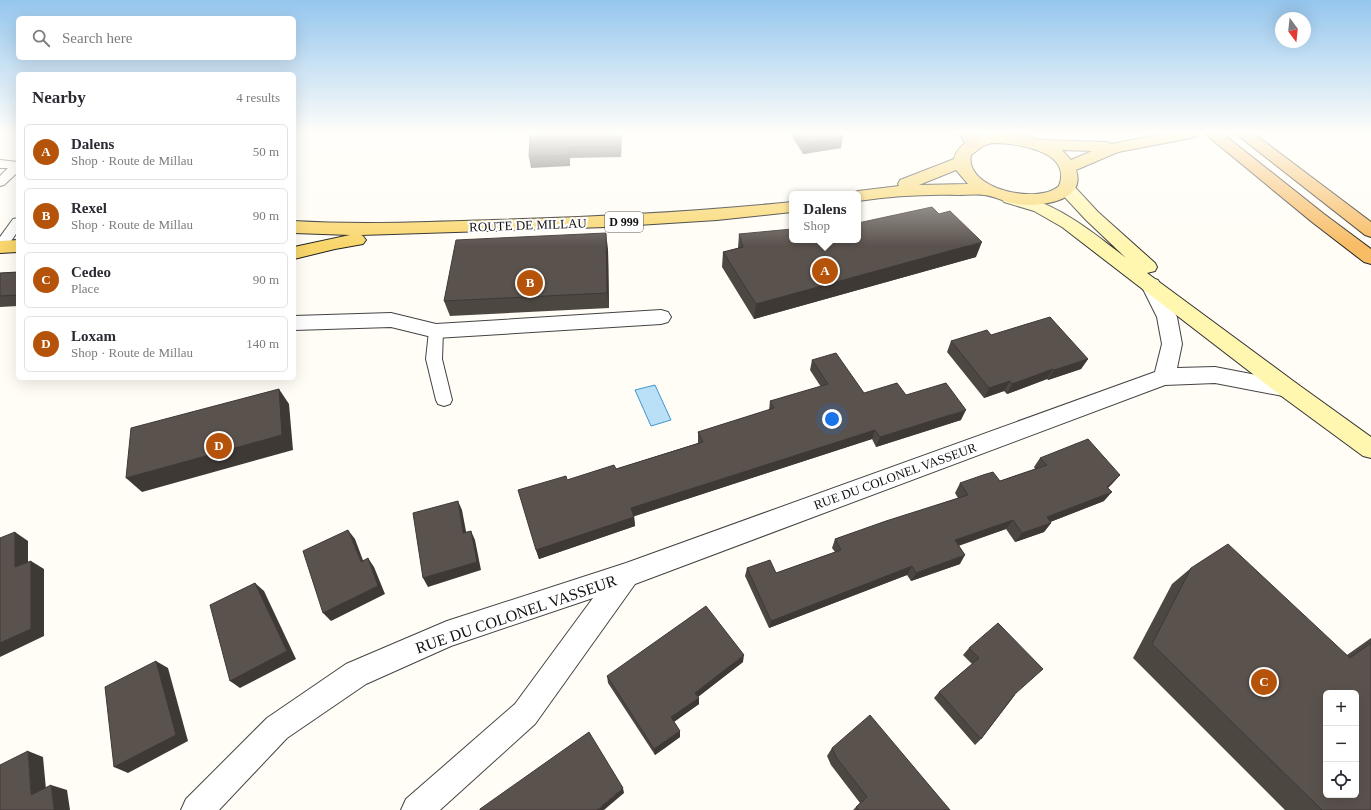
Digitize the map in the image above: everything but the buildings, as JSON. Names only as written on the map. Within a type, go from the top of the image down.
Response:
[{"type":"highway","points":[[1259,171],[1371,258]]},
{"type":"highway","points":[[1292,171],[1371,231]]},
{"type":"main road","points":[[884,192],[941,171]]},
{"type":"main road","points":[[965,171],[974,182],[988,190],[1040,207],[1068,223],[1288,389],[1371,449]]},
{"type":"main road","points":[[1010,198],[1037,200],[1059,193],[1066,188],[1070,178],[1069,171]]},
{"type":"main road","points":[[1066,188],[1092,216],[1141,262],[1239,337],[1371,431]]},
{"type":"main road","points":[[861,196],[884,192],[947,189],[988,190]]},
{"type":"main road","name":"ROUTE DE MILLAU","points":[[296,227],[324,229],[456,228],[604,223],[715,216],[789,207]]},
{"type":"main road","name":"ROUTE DE MILLAU","points":[[296,253],[335,243],[456,228]]},
{"type":"main road","points":[[0,247],[16,246]]},
{"type":"street","points":[[1151,285],[1166,316],[1172,344],[1164,377]]},
{"type":"street","points":[[296,323],[391,320],[436,330],[661,317]]},
{"type":"street","name":"RUE DU COLONEL VASSEUR","points":[[197,810],[277,728],[356,674],[447,634],[626,575],[1164,377],[1215,375],[1288,389]]},
{"type":"street","name":"RUE DU COLONEL VASSEUR","points":[[417,810],[525,714],[626,575]]},
{"type":"lane","points":[[0,182],[13,171]]},
{"type":"lane","points":[[0,247],[16,225]]},
{"type":"lane","points":[[436,330],[434,359],[444,400]]},
{"type":"water","points":[[655,385],[671,420],[651,426],[635,390]]},
{"type":"place","name":"Dalens","points":[[825,271]]},
{"type":"place","name":"Rexel","points":[[530,283]]},
{"type":"place","name":"Loxam","points":[[219,446]]},
{"type":"place","name":"Cedeo","points":[[1264,682]]}]
